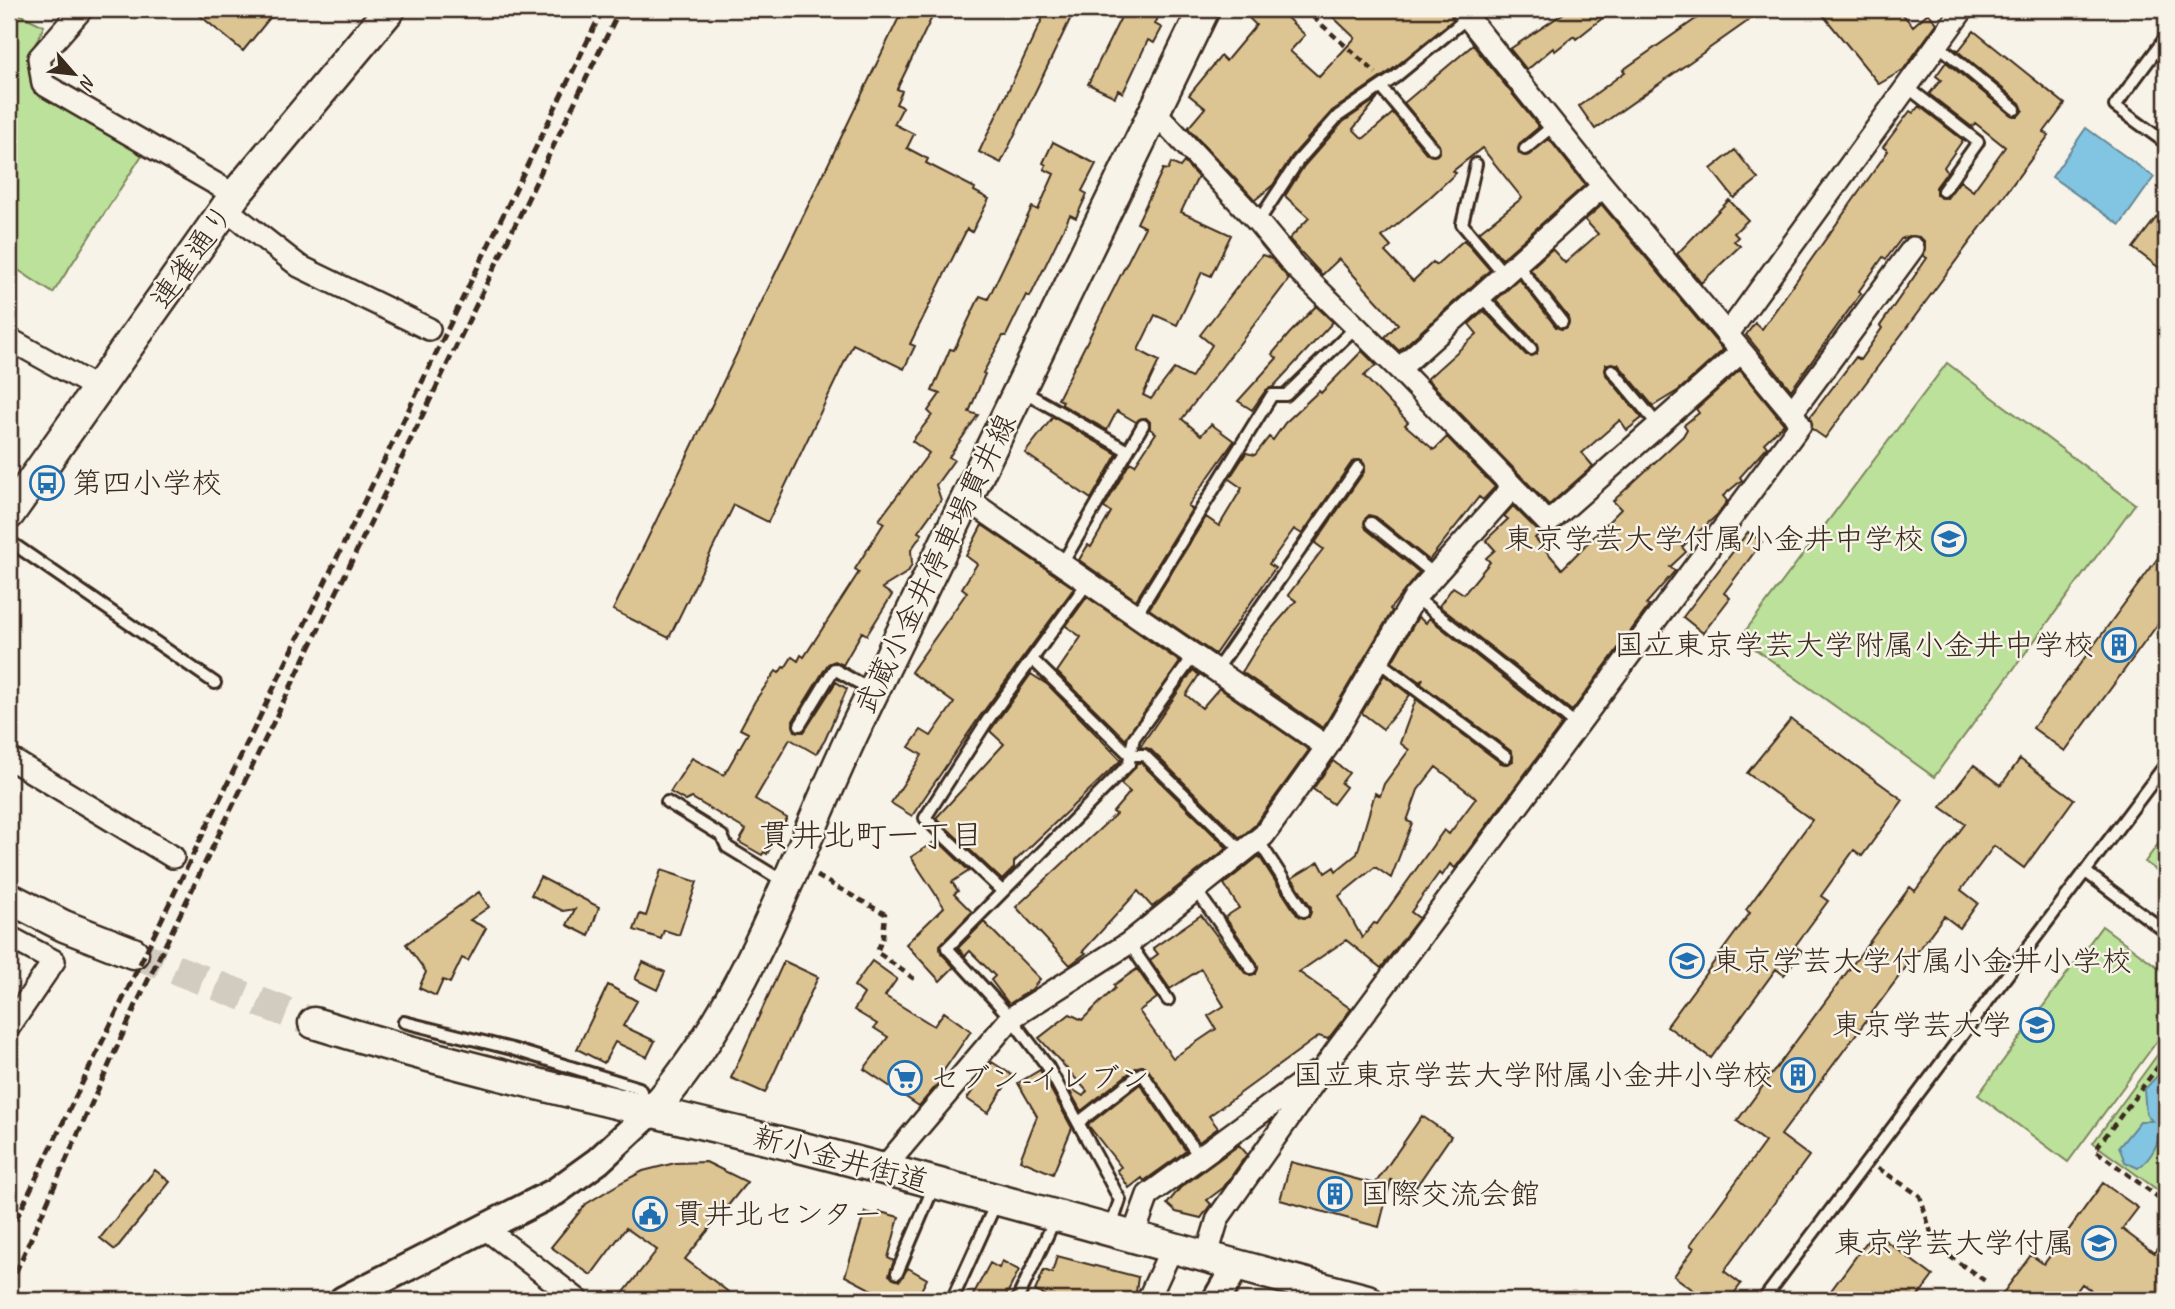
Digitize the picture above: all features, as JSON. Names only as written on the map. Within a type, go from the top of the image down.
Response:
[{"type":"main road","name":"連雀通り","points":[[9,514],[19,483],[97,388],[231,202],[390,9]]},
{"type":"main road","name":"武蔵小金井停車場貫井線","points":[[653,1110],[683,1076],[723,1010],[790,873],[873,691],[1156,113],[1204,9]]},
{"type":"main road","points":[[9,898],[64,926],[133,953]]},
{"type":"main road","name":"新小金井街道","points":[[314,1023],[399,1049],[883,1169],[1171,1250],[1367,1300]]},
{"type":"street","points":[[82,9],[39,58],[43,84],[231,202],[299,266],[429,329]]},
{"type":"street","points":[[1727,335],[1937,44],[1952,13]]},
{"type":"street","points":[[1206,1258],[1218,1218],[1328,1064],[1800,425],[1793,412],[1603,186],[1464,14]]},
{"type":"street","points":[[1156,113],[1258,222],[1295,267],[1399,369],[1548,523],[1741,352]]},
{"type":"street","points":[[1399,369],[1603,186]]},
{"type":"street","points":[[1793,412],[1913,248]]},
{"type":"street","points":[[9,339],[97,388]]},
{"type":"street","points":[[883,1169],[1011,1018],[1129,943],[1251,846],[1327,747],[1415,597],[1512,488]]},
{"type":"street","points":[[967,499],[1327,747]]},
{"type":"street","points":[[9,758],[173,856]]},
{"type":"street","points":[[9,937],[54,961],[9,1027]]},
{"type":"street","points":[[1121,1235],[1148,1195],[1198,1155],[1328,1064]]},
{"type":"street","points":[[343,1300],[555,1192],[579,1175],[653,1110]]},
{"type":"street","points":[[486,1229],[578,1300]]},
{"type":"street","points":[[1148,1300],[1171,1250]]},
{"type":"street","points":[[1216,1300],[1236,1266]]},
{"type":"lane","points":[[1258,222],[1298,161],[1338,116],[1384,85],[1464,14]]},
{"type":"lane","points":[[2166,39],[2115,106],[2166,143]]},
{"type":"lane","points":[[1937,44],[2015,109]]},
{"type":"lane","points":[[1384,85],[1433,149]]},
{"type":"lane","points":[[1906,86],[1978,142],[1943,191]]},
{"type":"lane","points":[[1525,149],[1554,125]]},
{"type":"lane","points":[[1476,164],[1462,224],[1562,322]]},
{"type":"lane","points":[[1480,295],[1531,349]]},
{"type":"lane","points":[[1136,615],[1272,395],[1286,395],[1356,327]]},
{"type":"lane","points":[[1612,370],[1658,425]]},
{"type":"lane","points":[[1021,389],[1128,451]]},
{"type":"lane","points":[[1062,564],[1143,425]]},
{"type":"lane","points":[[1217,670],[1358,467]]},
{"type":"lane","points":[[1371,523],[1434,574]]},
{"type":"lane","points":[[9,541],[215,683]]},
{"type":"lane","points":[[1002,891],[925,818],[987,721],[1088,582]]},
{"type":"lane","points":[[1415,597],[1578,726]]},
{"type":"lane","points":[[1121,1235],[1120,1200],[1048,1067],[1011,1018],[947,948],[1129,764],[1134,738],[1195,654]]},
{"type":"lane","points":[[1033,660],[1130,755],[1144,755],[1251,846],[1304,911]]},
{"type":"lane","points":[[1378,661],[1506,757]]},
{"type":"lane","points":[[800,725],[834,669],[873,691]]},
{"type":"lane","points":[[1763,1300],[2087,873],[2166,764]]},
{"type":"lane","points":[[667,802],[722,836],[727,847],[790,873]]},
{"type":"lane","points":[[2087,873],[2166,932]]},
{"type":"lane","points":[[1196,890],[1251,968]]},
{"type":"lane","points":[[1129,943],[1168,1000]]},
{"type":"lane","points":[[404,1022],[512,1049],[639,1088],[653,1110]]},
{"type":"lane","points":[[1079,1122],[1142,1073],[1198,1155]]},
{"type":"lane","points":[[897,1273],[935,1183]]},
{"type":"lane","points":[[952,1300],[997,1200]]},
{"type":"lane","points":[[1017,1300],[1056,1217]]},
{"type":"path","points":[[1304,9],[1384,85]]},
{"type":"path","points":[[790,873],[886,914],[883,937],[877,952],[917,981]]},
{"type":"path","points":[[2166,1056],[2095,1150],[2166,1203]]},
{"type":"path","points":[[1869,1161],[1920,1196],[1934,1246],[1988,1283]]},
{"type":"green space","points":[[9,9],[44,26],[32,51],[32,86],[142,155],[53,293],[9,264]]},
{"type":"green space","points":[[1947,363],[2135,504],[1934,777],[1740,638]]},
{"type":"green space","points":[[2166,833],[2166,877],[2145,862]]},
{"type":"green space","points":[[2102,926],[2166,973],[2166,1029],[2068,1162],[1978,1095]]},
{"type":"green space","points":[[2166,1043],[2166,1073],[2157,1076],[2160,1125],[2166,1125],[2166,1196],[2093,1143]]},
{"type":"water","points":[[2086,128],[2154,177],[2120,225],[2052,177]]},
{"type":"water","points":[[2166,1073],[2166,1125],[2160,1125],[2154,1149],[2138,1168],[2125,1162],[2119,1147],[2140,1121],[2152,1121],[2146,1113],[2144,1090],[2157,1076]]},
{"type":"building","points":[[192,9],[277,9],[243,51]]},
{"type":"building","points":[[903,9],[936,9],[897,89],[902,91],[896,104],[903,107],[894,124],[914,134],[907,148],[928,159],[926,163],[975,188],[974,191],[989,199],[972,232],[967,229],[910,344],[915,346],[904,369],[853,344],[768,522],[734,505],[669,638],[613,610]]},
{"type":"building","points":[[1047,9],[1075,9],[1001,163],[979,152]]},
{"type":"building","points":[[1125,9],[1162,9],[1155,24],[1162,28],[1154,43],[1148,40],[1123,93],[1118,90],[1115,97],[1088,84]]},
{"type":"building","points":[[1240,9],[1278,9],[1305,35],[1290,51],[1319,77],[1355,38],[1332,16],[1342,9],[1448,9],[1453,20],[1389,72],[1332,111],[1292,156],[1273,185],[1255,200],[1188,128],[1205,108],[1189,95],[1221,56],[1226,61],[1256,25]]},
{"type":"building","points":[[1570,9],[1614,9],[1576,39],[1574,36],[1555,51],[1553,48],[1527,70],[1510,49]]},
{"type":"building","points":[[1710,9],[1765,9],[1595,129],[1579,106],[1625,72],[1623,70]]},
{"type":"building","points":[[1818,9],[1898,9],[1913,26],[1928,13],[1937,23],[1903,70],[1879,84]]},
{"type":"building","points":[[1974,31],[2065,104],[2044,132],[2049,135],[1825,438],[1812,429],[1810,417],[1856,357],[1860,360],[1882,328],[1880,326],[1927,258],[1924,256],[1925,242],[1920,237],[1908,236],[1901,239],[1886,259],[1883,257],[1859,291],[1861,293],[1791,390],[1746,335],[1755,323],[1762,329],[1888,151],[1883,147],[1910,111],[1913,113],[1919,106],[1963,140],[1944,167],[1947,172],[1936,187],[1936,195],[1947,198],[1960,181],[1973,191],[2005,147],[1975,123],[1972,127],[1929,94],[1941,80],[1936,76],[1946,62],[2011,115],[2018,116],[2023,110],[2020,103],[1955,49],[1959,50]]},
{"type":"building","points":[[1473,45],[1539,127],[1520,143],[1519,153],[1529,155],[1549,139],[1585,185],[1502,259],[1479,232],[1522,198],[1482,148],[1453,171],[1456,173],[1382,237],[1391,247],[1385,252],[1413,281],[1433,262],[1436,265],[1464,240],[1490,270],[1399,351],[1385,337],[1398,324],[1339,259],[1322,275],[1289,239],[1309,218],[1285,196],[1304,166],[1343,122],[1378,98],[1353,129],[1363,139],[1393,113],[1427,154],[1437,155],[1439,145],[1404,103]]},
{"type":"building","points":[[1053,142],[1096,164],[1082,191],[1087,194],[1076,218],[1070,215],[1030,297],[1026,295],[1006,336],[1003,336],[983,373],[985,374],[969,412],[978,415],[949,457],[954,460],[936,485],[941,500],[918,532],[922,534],[911,550],[912,564],[908,572],[882,588],[892,595],[867,635],[862,632],[843,665],[835,661],[828,664],[793,721],[795,731],[804,732],[836,682],[847,689],[816,754],[790,739],[755,799],[787,818],[767,854],[764,852],[762,855],[739,842],[746,830],[692,798],[686,801],[670,792],[692,758],[724,775],[748,733],[740,729],[755,701],[776,671],[779,673],[785,668],[792,657],[798,661],[801,655],[804,657],[859,572],[855,569],[884,523],[879,520],[929,453],[912,441],[932,415],[928,411],[940,394],[932,391],[950,349],[954,350],[980,296],[988,299],[1032,207],[1038,210],[1054,174],[1044,169],[1046,165],[1043,163]]},
{"type":"building","points":[[1735,150],[1758,179],[1734,198],[1711,169]]},
{"type":"building","points":[[1184,162],[1198,177],[1181,212],[1231,235],[1211,276],[1202,272],[1177,325],[1155,315],[1138,350],[1159,361],[1143,395],[1151,399],[1174,369],[1191,378],[1212,345],[1200,335],[1262,255],[1271,258],[1289,279],[1182,419],[1201,435],[1211,424],[1234,441],[1188,506],[1192,509],[1136,600],[1079,560],[1088,545],[1091,547],[1111,512],[1104,508],[1130,462],[1135,465],[1156,433],[1150,429],[1150,422],[1146,418],[1136,422],[1117,411],[1107,430],[1061,404],[1063,401],[1058,399],[1145,227],[1137,223],[1163,169],[1168,170],[1171,163],[1180,167]]},
{"type":"building","points":[[1729,200],[1748,220],[1734,233],[1738,237],[1734,241],[1740,246],[1701,283],[1677,254]]},
{"type":"building","points":[[1602,205],[1723,350],[1679,390],[1653,406],[1618,364],[1606,364],[1606,375],[1642,418],[1627,430],[1620,420],[1582,453],[1593,466],[1549,505],[1427,379],[1477,334],[1469,324],[1484,311],[1526,355],[1537,354],[1537,344],[1496,300],[1519,279],[1556,327],[1567,328],[1568,317],[1530,269],[1552,249],[1565,263],[1598,234],[1585,220]]},
{"type":"building","points":[[2166,205],[2166,273],[2133,248]]},
{"type":"building","points":[[1316,306],[1333,322],[1273,387],[1266,390],[1252,410],[1238,401],[1277,358],[1272,354]]},
{"type":"building","points":[[1362,351],[1376,365],[1364,376],[1408,422],[1405,425],[1434,450],[1447,437],[1495,487],[1483,500],[1479,497],[1429,560],[1376,517],[1369,515],[1365,519],[1366,529],[1419,572],[1390,609],[1392,611],[1323,728],[1242,672],[1261,641],[1296,601],[1288,595],[1323,549],[1315,543],[1364,472],[1362,460],[1352,462],[1302,534],[1294,529],[1269,564],[1275,568],[1215,654],[1149,609],[1206,517],[1219,526],[1242,488],[1229,479],[1246,453],[1255,455],[1269,437],[1273,440],[1285,423],[1319,391],[1321,393]]},
{"type":"building","points":[[1740,370],[1784,424],[1764,443],[1767,447],[1740,477],[1742,480],[1723,496],[1727,501],[1717,515],[1682,547],[1686,552],[1670,567],[1675,571],[1646,604],[1649,606],[1572,711],[1439,606],[1453,587],[1464,594],[1490,562],[1486,558],[1495,550],[1486,540],[1508,519],[1504,516],[1513,506],[1540,533],[1535,538],[1562,569],[1621,509],[1613,501],[1683,436],[1687,429],[1684,425],[1699,413],[1696,409]]},
{"type":"building","points":[[1053,417],[1117,454],[1091,499],[1025,453]]},
{"type":"building","points":[[982,525],[1074,588],[978,719],[912,816],[891,803],[922,755],[909,747],[921,730],[931,736],[954,703],[911,672],[967,592],[962,588],[977,564],[966,556]]},
{"type":"building","points":[[1748,532],[1762,542],[1724,593],[1730,598],[1703,633],[1683,617]]},
{"type":"building","name":"国立東京学芸大学附属小金井中学校","points":[[2166,547],[2166,613],[2065,751],[2033,728]]},
{"type":"building","points":[[1087,597],[1180,662],[1126,740],[1057,672],[1081,637],[1066,626]]},
{"type":"building","points":[[1418,617],[1426,623],[1429,618],[1562,724],[1455,868],[1450,864],[1442,876],[1439,873],[1411,912],[1419,918],[1381,968],[1346,940],[1299,972],[1351,1009],[1328,1039],[1319,1036],[1209,1116],[1218,1128],[1199,1142],[1145,1066],[1137,1067],[1081,1111],[1067,1086],[1083,1096],[1087,1091],[1039,1038],[1070,1014],[1082,1020],[1115,988],[1114,985],[1137,969],[1157,998],[1139,1011],[1173,1058],[1216,1029],[1208,1016],[1224,1006],[1201,969],[1170,989],[1150,960],[1158,954],[1153,948],[1201,915],[1245,973],[1256,974],[1257,963],[1225,917],[1239,908],[1224,884],[1259,856],[1297,915],[1309,917],[1311,907],[1292,878],[1319,862],[1325,873],[1334,867],[1336,871],[1357,854],[1375,793],[1380,796],[1384,784],[1409,750],[1400,743],[1416,699],[1501,763],[1508,764],[1513,761],[1511,751],[1421,684],[1423,678],[1420,682],[1392,662]],"holes":[[[1436,767],[1476,798],[1449,834],[1444,830],[1377,924],[1374,923],[1362,938],[1339,896],[1375,867],[1391,878],[1412,823],[1407,821],[1418,790]]]},
{"type":"building","points":[[1193,670],[1199,675],[1186,695],[1202,708],[1219,688],[1309,750],[1254,826],[1240,838],[1150,749],[1140,747]]},
{"type":"building","points":[[1031,674],[1048,685],[1121,760],[1014,862],[1014,868],[1002,880],[936,818],[1004,744],[990,731]]},
{"type":"building","points":[[1384,675],[1410,695],[1383,729],[1362,713]]},
{"type":"building","points":[[1791,719],[1903,800],[1862,856],[1854,850],[1821,896],[1828,901],[1795,946],[1802,951],[1784,975],[1776,969],[1711,1058],[1667,1026],[1750,913],[1746,910],[1812,820],[1747,773]]},
{"type":"building","name":"国立東京学芸大学附属小金井小学校","points":[[2020,759],[2074,799],[2024,868],[1994,846],[1961,890],[1978,903],[1960,928],[1944,916],[1781,1135],[1809,1156],[1724,1271],[1741,1284],[1729,1300],[1707,1300],[1674,1276],[1694,1248],[1690,1245],[1765,1142],[1737,1121],[1910,887],[1915,891],[1965,824],[1941,807],[1974,765],[2001,785]]},
{"type":"building","points":[[1333,761],[1349,773],[1341,783],[1346,787],[1333,804],[1313,789]]},
{"type":"building","points":[[1137,763],[1141,763],[1227,848],[1152,907],[1138,891],[1083,951],[1086,953],[1070,965],[1016,907],[1116,814],[1113,812],[1130,792],[1121,784]]},
{"type":"building","points":[[937,840],[969,871],[952,882],[958,891],[954,894],[972,912],[940,945],[941,953],[954,967],[940,981],[906,944],[944,907],[911,857]]},
{"type":"building","points":[[661,870],[697,882],[679,935],[664,930],[661,939],[634,930],[640,914],[646,916]]},
{"type":"building","points":[[540,877],[599,907],[589,936],[567,925],[575,909],[563,911],[531,895]]},
{"type":"building","points":[[479,892],[489,907],[470,920],[486,928],[468,961],[462,958],[450,983],[443,980],[436,996],[419,988],[426,972],[406,944]]},
{"type":"building","points":[[984,922],[1040,979],[1032,989],[1009,1004],[991,980],[995,976],[970,951],[965,956],[958,948]]},
{"type":"building","points":[[784,961],[818,977],[765,1093],[731,1078]]},
{"type":"building","points":[[872,961],[897,979],[885,996],[934,1026],[944,1012],[971,1031],[940,1076],[943,1078],[919,1106],[864,1069],[888,1037],[874,1028],[877,1024],[854,1010],[864,994],[854,986]]},
{"type":"building","points":[[643,962],[665,972],[657,990],[635,979]]},
{"type":"building","points":[[608,985],[637,1001],[623,1026],[655,1041],[647,1057],[615,1042],[604,1063],[577,1049]]},
{"type":"building","points":[[992,1062],[1012,1075],[988,1113],[967,1099]]},
{"type":"building","points":[[1040,1070],[1072,1128],[1053,1174],[1020,1160],[1037,1116],[1018,1083]]},
{"type":"building","points":[[1140,1084],[1186,1151],[1144,1181],[1142,1178],[1129,1188],[1117,1170],[1121,1167],[1088,1125]]},
{"type":"building","name":"国際交流会館","points":[[1422,1116],[1451,1136],[1411,1194],[1391,1180],[1379,1227],[1280,1200],[1291,1162],[1375,1184]]},
{"type":"building","points":[[1239,1145],[1247,1154],[1223,1188],[1207,1200],[1211,1204],[1201,1218],[1176,1212],[1167,1204],[1180,1188]]},
{"type":"building","name":"貫井北センター","points":[[706,1162],[747,1182],[685,1259],[739,1300],[618,1300],[657,1250],[626,1228],[591,1275],[551,1247],[586,1204],[622,1182],[643,1171],[675,1163]]},
{"type":"building","points":[[155,1170],[170,1182],[115,1250],[100,1238]]},
{"type":"building","name":"東京学芸大学付属","points":[[2103,1183],[2138,1208],[2122,1229],[2154,1253],[2166,1236],[2166,1300],[2104,1300],[2082,1284],[2070,1300],[1998,1300],[2031,1255],[2044,1264]]},
{"type":"building","points":[[865,1212],[878,1216],[880,1212],[899,1217],[888,1258],[894,1261],[889,1275],[899,1281],[908,1268],[927,1279],[916,1300],[891,1300],[845,1276]]},
{"type":"building","points":[[1874,1232],[1933,1276],[1915,1300],[1824,1300]]},
{"type":"building","points":[[1057,1256],[1138,1277],[1135,1300],[1042,1300],[1045,1295],[1035,1291],[1044,1270],[1052,1273]]},
{"type":"building","points":[[1002,1261],[1019,1270],[1004,1300],[984,1300],[973,1295],[990,1263],[999,1268]]},
{"type":"tunnel","points":[[133,953],[314,1023]]},
{"type":"railway","points":[[9,1234],[603,9]]},
{"type":"railway","points":[[9,1287],[136,1005],[620,9]]},
{"type":"place","name":"第四小学校","points":[[47,483]]},
{"type":"place","name":"東京学芸大学付属小金井中学校","points":[[1949,539]]},
{"type":"place","name":"国立東京学芸大学附属小金井中学校","points":[[2119,645]]},
{"type":"place","name":"東京学芸大学付属小金井小学校","points":[[1687,961]]},
{"type":"place","name":"東京学芸大学","points":[[2037,1025]]},
{"type":"place","name":"国立東京学芸大学附属小金井小学校","points":[[1798,1075]]},
{"type":"place","name":"セブン-イレブン","points":[[905,1078]]},
{"type":"place","name":"国際交流会館","points":[[1335,1194]]},
{"type":"place","name":"貫井北センター","points":[[650,1214]]},
{"type":"place","name":"東京学芸大学付属","points":[[2099,1243]]},
{"type":"district","name":"貫井北町一丁目","points":[[871,835]]}]
